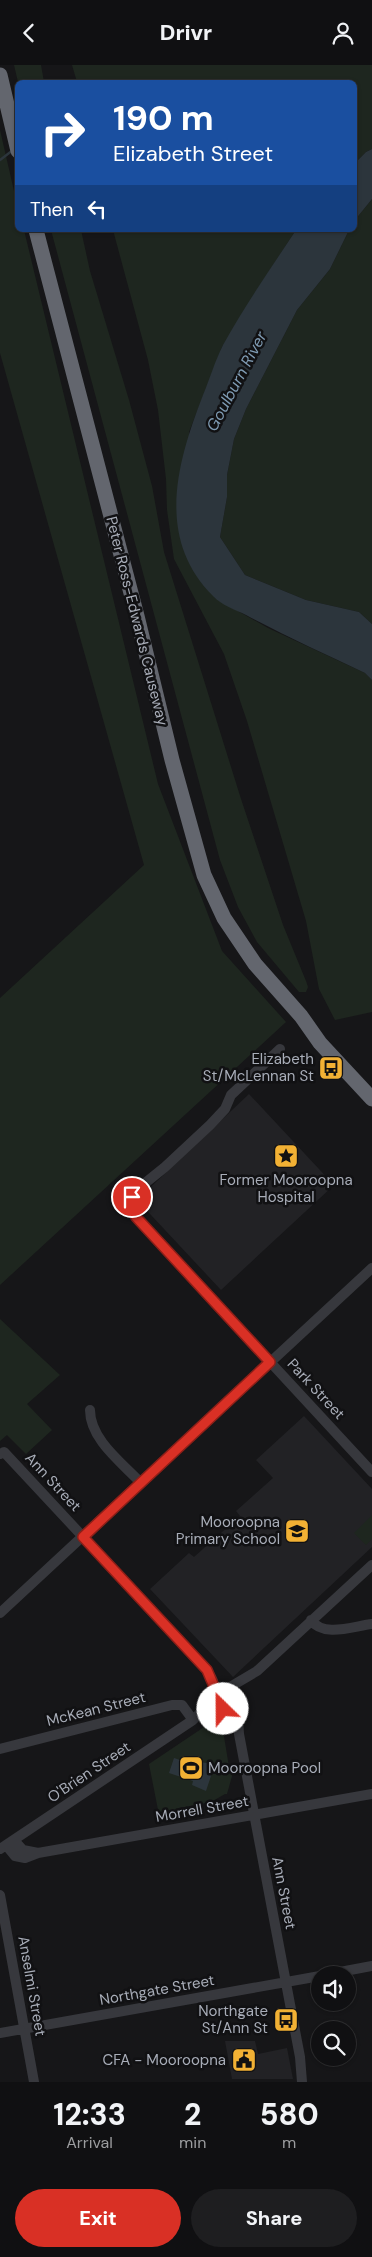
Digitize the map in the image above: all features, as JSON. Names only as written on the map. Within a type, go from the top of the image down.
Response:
[{"type":"highway","points":[[0,75],[15,138]]},
{"type":"highway","name":"Peter Ross-Edwards Causeway","points":[[37,232],[200,862],[212,894],[232,931],[256,964],[301,1016]]},
{"type":"highway","points":[[301,1016],[326,1035],[372,1084]]},
{"type":"highway","points":[[301,1016],[320,1043],[372,1099]]},
{"type":"street","name":"Park Street","points":[[280,1049],[231,1095],[216,1119],[165,1167],[137,1190],[130,1203],[133,1215],[372,1472]]},
{"type":"street","points":[[1,1611],[372,1268]]},
{"type":"street","points":[[90,1410],[90,1420],[93,1429],[104,1444],[140,1482]]},
{"type":"street","name":"Ann Street","points":[[2,1453],[202,1665],[212,1679],[214,1694]]},
{"type":"street","points":[[256,1671],[231,1707],[224,1709],[216,1704],[214,1694],[218,1688],[229,1687],[256,1671],[372,1565]]},
{"type":"street","points":[[311,1620],[315,1625],[328,1631],[372,1624]]},
{"type":"street","name":"Ann Street","points":[[202,1665],[229,1687]]},
{"type":"street","points":[[229,1687],[236,1692],[237,1700]]},
{"type":"street","name":"O'Brien Street","points":[[7,1845],[193,1720],[208,1705],[214,1694]]},
{"type":"street","name":"Ann Street","points":[[237,1700],[239,1734],[300,2057],[302,2082]]},
{"type":"street","name":"McKean Street","points":[[0,1749],[172,1705],[182,1705],[193,1720]]},
{"type":"street","name":"Ann Street","points":[[224,1709],[239,1734]]},
{"type":"street","name":"O'Brien Street","points":[[193,1720],[224,1709]]},
{"type":"street","name":"Morrell Street","points":[[7,1845],[38,1853],[372,1794]]},
{"type":"street","name":"Anselmi Street","points":[[0,1895],[34,2082]]},
{"type":"street","points":[[356,1969],[372,1966]]},
{"type":"street","name":"Northgate Street","points":[[0,2033],[311,1978]]},
{"type":"street","name":"Ann Street","points":[[300,2057],[309,2082]]},
{"type":"shaded area","points":[[14,65],[41,65],[44,80],[18,80]]},
{"type":"shaded area","points":[[72,65],[372,65],[372,149],[357,161],[357,80],[76,80]]},
{"type":"shaded area","points":[[0,130],[15,195],[15,232],[24,232],[158,784],[222,951],[286,1022],[0,1285],[0,998],[144,865],[0,353]]},
{"type":"shaded area","points":[[372,199],[372,624],[359,612],[306,600],[245,575],[220,537],[227,497],[227,475],[234,439],[246,409],[297,310],[330,269],[348,232],[357,232],[357,218]]},
{"type":"shaded area","points":[[52,232],[81,232],[90,271],[129,400],[152,486],[164,552],[241,799],[283,925],[308,987],[306,992],[299,992],[257,942],[238,907],[220,860]]},
{"type":"shaded area","points":[[114,232],[295,232],[222,347],[189,432],[215,598],[268,628],[365,673],[372,680],[372,1012],[335,1020],[319,989],[306,921],[247,721],[224,654],[174,559],[167,510],[166,479],[158,410],[148,360]]},
{"type":"shaded area","name":"Former Mooroopna Hospital","points":[[249,1094],[333,1186],[221,1290],[137,1200]]},
{"type":"shaded area","points":[[0,1319],[60,1375],[27,1404],[52,1430],[26,1454],[7,1435],[0,1441]]},
{"type":"shaded area","name":"Mooroopna Primary School","points":[[304,1416],[372,1489],[372,1547],[233,1677],[150,1589],[189,1553],[194,1557],[240,1516],[236,1511],[273,1478],[256,1460]]},
{"type":"shaded area","points":[[372,1515],[372,1539],[366,1545],[354,1533]]},
{"type":"shaded area","name":"Mooroopna Pool","points":[[221,1718],[229,1767],[234,1769],[227,1794],[211,1802],[180,1808],[174,1817],[160,1820],[149,1764],[216,1719]]},
{"type":"shaded area","points":[[225,2041],[255,2041],[258,2054],[287,2048],[293,2079],[232,2079]]},
{"type":"water","points":[[372,149],[372,199],[357,218],[357,161]]},
{"type":"water","name":"Goulburn River","points":[[295,232],[348,232],[330,269],[297,310],[246,409],[234,439],[227,475],[227,497],[220,537],[245,575],[306,600],[359,612],[372,624],[372,680],[365,673],[220,602],[195,573],[183,550],[177,525],[176,499],[185,447],[217,357],[258,287]]},
{"type":"water","points":[[174,1758],[198,1766],[199,1762],[215,1764],[206,1791],[192,1785],[193,1781],[169,1773]]},
{"type":"waterway","points":[[0,160],[13,150]]},
{"type":"place","name":"Elizabeth St/McLennan St","points":[[331,1068]]},
{"type":"place","name":"Former Mooroopna Hospital","points":[[286,1156]]},
{"type":"place","name":"Mooroopna Primary School","points":[[297,1531]]},
{"type":"place","name":"Mooroopna Pool","points":[[191,1768]]},
{"type":"place","name":"Northgate St/Ann St","points":[[286,2020]]},
{"type":"place","name":"CFA - Mooroopna","points":[[244,2060]]},
{"type":"route","points":[[132,1197],[130,1207],[136,1217],[270,1362],[83,1537],[207,1670],[213,1684],[216,1704],[223,1709]]}]
